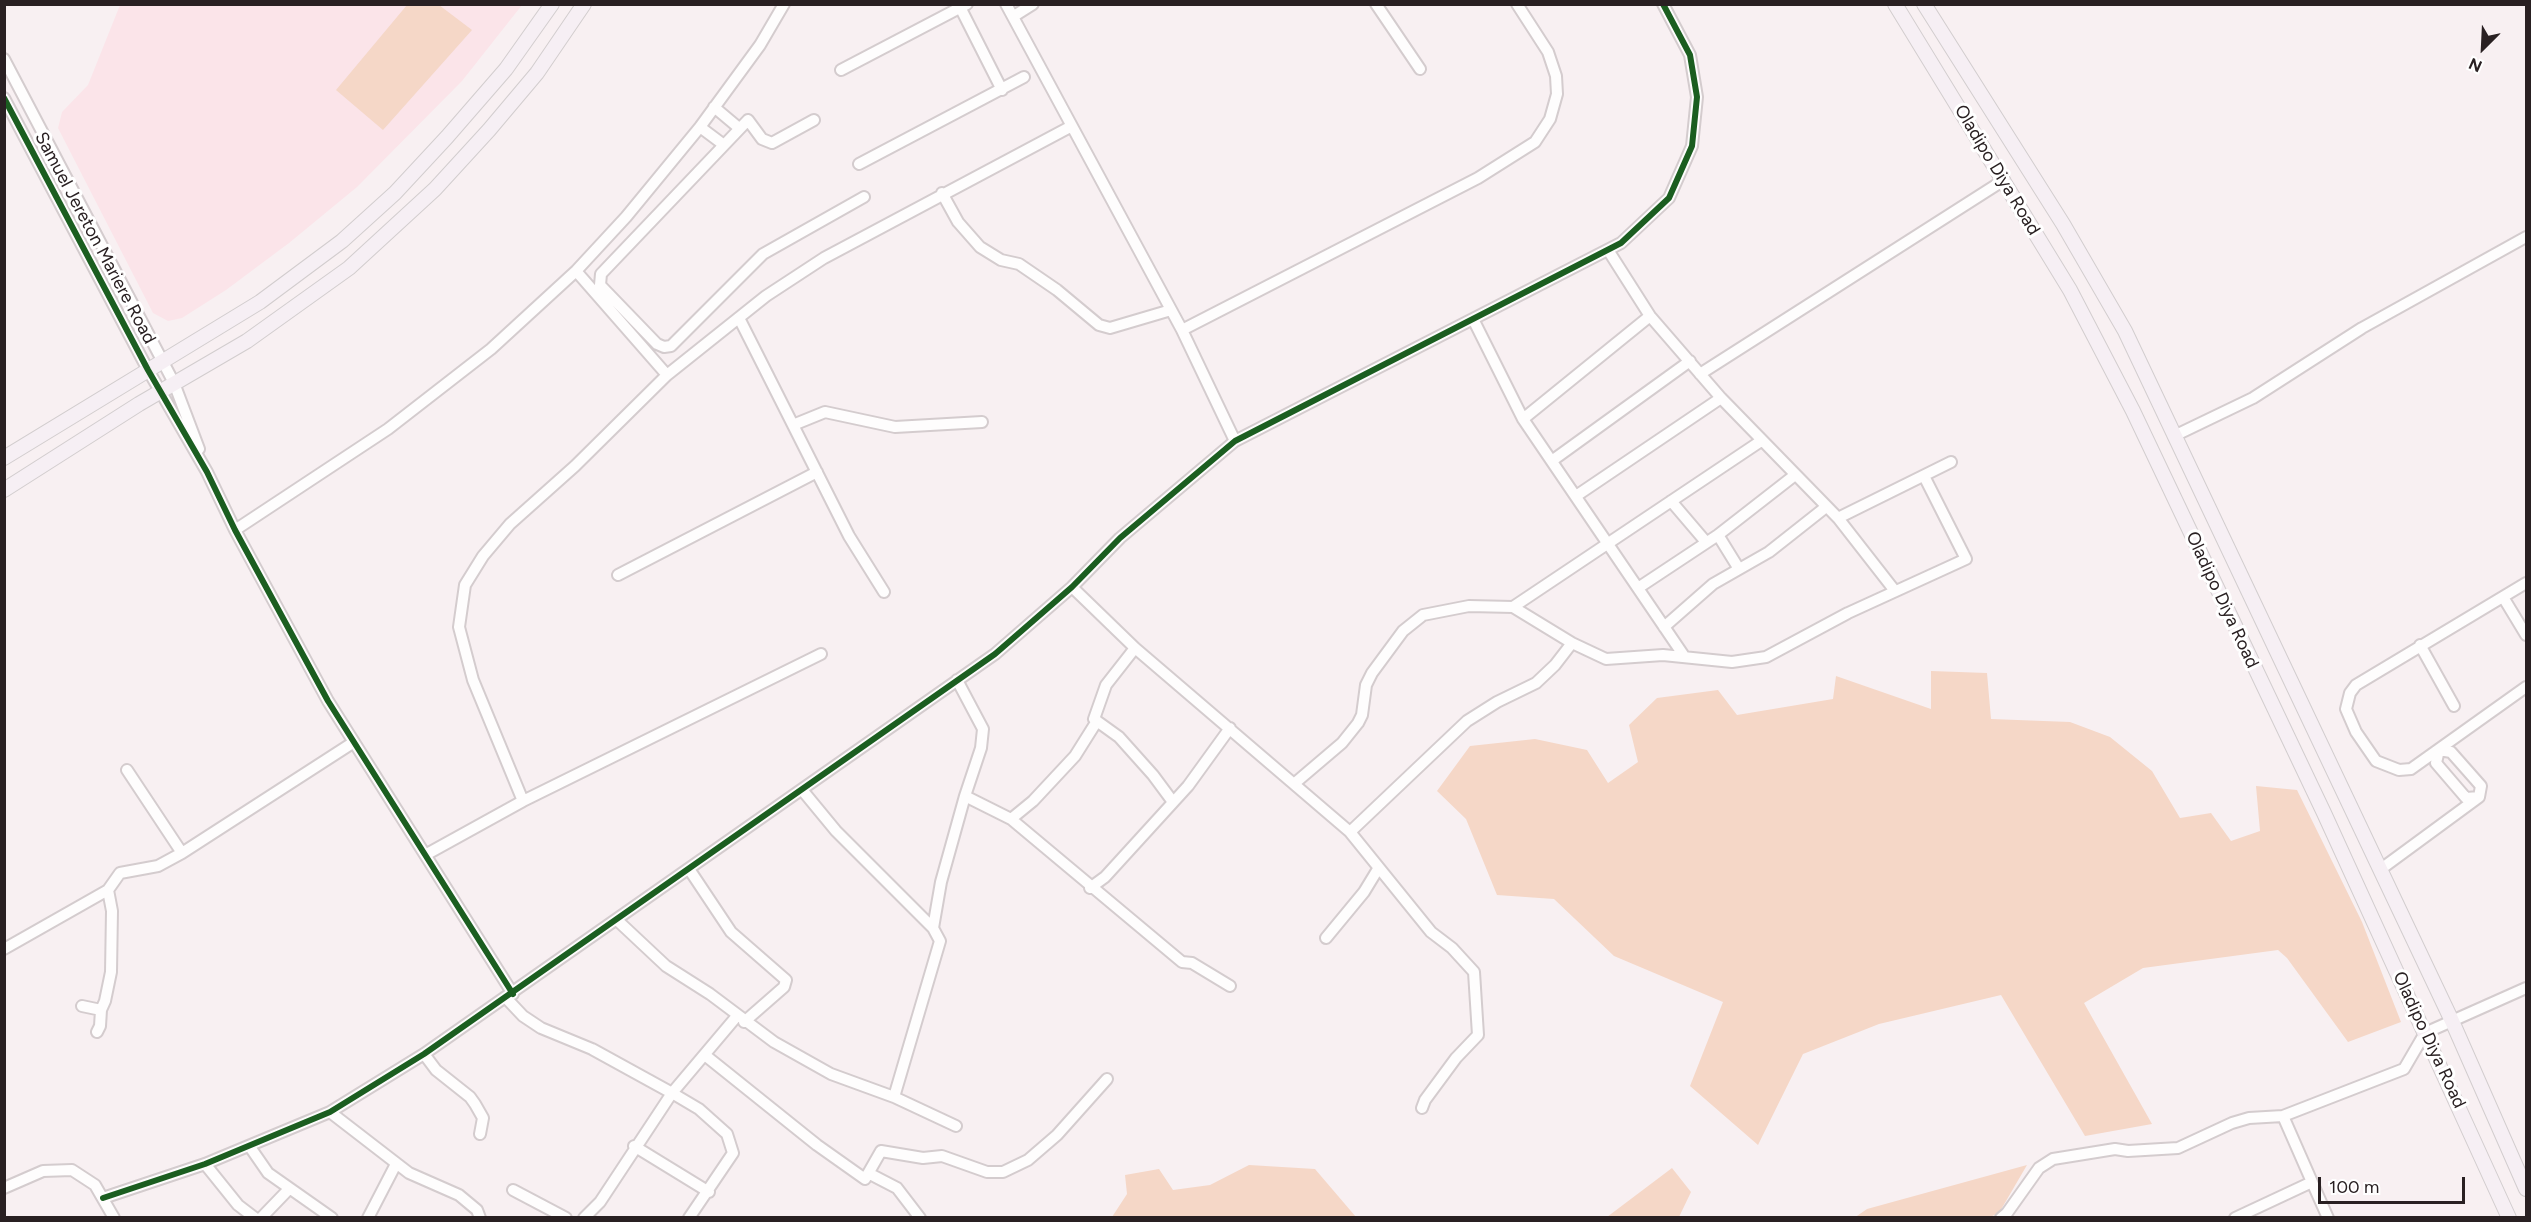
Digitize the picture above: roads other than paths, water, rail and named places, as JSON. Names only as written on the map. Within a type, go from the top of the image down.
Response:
[{"type":"main road","points":[[4,458],[260,302],[342,241],[395,193],[506,69],[552,4]]},
{"type":"main road","points":[[4,490],[160,391],[247,341],[363,256],[435,189],[489,130],[537,73],[585,4]]},
{"type":"main road","name":"Oladipo Diya Road","points":[[1895,4],[2070,290],[2133,411],[2425,1033],[2509,1218]]},
{"type":"main road","name":"Oladipo Diya Road","points":[[1924,4],[2063,224],[2125,331],[2381,869],[2452,1021],[2526,1189]]},
{"type":"street","points":[[235,530],[388,429],[491,349],[576,271],[621,223],[700,127],[760,45],[784,4]]},
{"type":"street","points":[[1006,4],[1070,127],[1182,330],[1235,441]]},
{"type":"street","points":[[1014,16],[1033,4]]},
{"type":"street","points":[[1376,4],[1419,69]]},
{"type":"street","points":[[1182,330],[1478,178],[1535,142],[1548,124],[1552,113],[1557,94],[1556,76],[1548,52],[1517,4]]},
{"type":"street","points":[[103,1198],[250,1147],[330,1112],[424,1054],[803,791],[1032,624],[1120,538],[1235,441],[1621,243],[1661,208],[1677,184],[1692,146],[1697,97],[1690,55],[1663,4]]},
{"type":"street","points":[[841,70],[964,7],[1002,90]]},
{"type":"street","name":"Samuel Jereton Mariere Road","points":[[4,59],[174,383],[207,472]]},
{"type":"street","points":[[859,164],[1024,77]]},
{"type":"street","name":"Samuel Jereton Mariere Road","points":[[4,98],[148,370],[207,472]]},
{"type":"street","points":[[714,107],[739,128]]},
{"type":"street","points":[[814,120],[772,143],[762,139],[748,120],[601,274],[598,280],[600,285],[657,344],[664,347],[671,346],[763,255],[864,197]]},
{"type":"street","points":[[700,127],[723,145]]},
{"type":"street","points":[[523,801],[473,680],[459,627],[465,585],[483,556],[510,524],[575,466],[667,375],[766,296],[824,258],[942,193],[1070,127]]},
{"type":"street","points":[[1700,374],[2004,180]]},
{"type":"street","points":[[942,193],[958,222],[980,247],[1001,260],[1015,262],[1028,270],[1099,326],[1110,328],[1171,310]]},
{"type":"street","points":[[2174,436],[2253,398],[2362,328],[2526,237]]},
{"type":"street","points":[[1608,250],[1650,316],[1761,441],[1838,518],[1895,591]]},
{"type":"street","points":[[576,271],[667,375]]},
{"type":"street","points":[[1523,419],[1650,316]]},
{"type":"street","points":[[739,318],[849,536],[884,592]]},
{"type":"street","points":[[1473,319],[1523,419],[1553,460],[1683,656]]},
{"type":"street","points":[[1553,460],[1690,361]]},
{"type":"street","points":[[1576,496],[1721,398]]},
{"type":"street","points":[[793,425],[825,412],[895,427],[982,422]]},
{"type":"street","points":[[1513,607],[1761,441]]},
{"type":"street","points":[[1838,518],[1950,462]]},
{"type":"street","points":[[207,472],[235,530],[354,742],[427,854],[509,996],[523,1016],[541,1028],[592,1049],[672,1093],[714,1121],[727,1134],[732,1142],[733,1153],[689,1218]]},
{"type":"street","points":[[618,575],[817,472]]},
{"type":"street","points":[[1638,588],[1718,535],[1795,475]]},
{"type":"street","points":[[1295,783],[1342,743],[1358,723],[1362,715],[1369,679],[1403,631],[1423,615],[1469,606],[1513,607],[1572,643],[1606,659],[1663,655],[1714,662],[1766,657],[1895,591],[1966,559],[1924,476]]},
{"type":"street","points":[[1671,501],[1706,542]]},
{"type":"street","points":[[1664,627],[1713,584],[1769,552],[1826,507]]},
{"type":"street","points":[[1718,535],[1739,569]]},
{"type":"street","points":[[2526,583],[2356,685],[2350,693],[2346,709],[2370,754],[2388,767],[2411,769],[2526,687]]},
{"type":"street","points":[[1072,587],[1135,648],[1350,832],[1431,932],[1452,948],[1476,975],[1478,1035],[1456,1058],[1425,1100],[1422,1108]]},
{"type":"street","points":[[2503,597],[2526,635]]},
{"type":"street","points":[[1350,832],[1467,721],[1536,682],[1555,665],[1572,643]]},
{"type":"street","points":[[2420,645],[2454,706]]},
{"type":"street","points":[[1135,648],[1113,674],[1100,696],[1094,714],[1097,721],[1119,737],[1173,802]]},
{"type":"street","points":[[427,854],[523,801],[821,654]]},
{"type":"street","points":[[933,928],[941,882],[981,748],[983,724],[957,680]]},
{"type":"street","points":[[1011,819],[1033,801],[1075,756],[1097,721]]},
{"type":"street","points":[[1090,888],[1105,877],[1173,802],[1230,728]]},
{"type":"street","points":[[4,949],[108,890],[120,873],[158,866],[182,853],[354,742]]},
{"type":"street","points":[[2381,869],[2478,797],[2481,786],[2451,752],[2439,750]]},
{"type":"street","points":[[2439,750],[2436,763],[2466,798],[2478,797]]},
{"type":"street","points":[[127,771],[182,853]]},
{"type":"street","points":[[803,791],[836,831],[933,928],[940,944],[894,1097]]},
{"type":"street","points":[[965,796],[1011,819],[1090,888],[1141,925],[1182,962],[1192,963],[1230,986]]},
{"type":"street","points":[[584,1218],[600,1202],[634,1146],[672,1093],[741,1019],[784,987],[786,980],[731,932],[689,869]]},
{"type":"street","points":[[1326,938],[1364,892],[1378,869]]},
{"type":"street","points":[[97,1032],[111,972],[112,911],[108,890]]},
{"type":"street","points":[[618,921],[648,951],[710,994],[741,1019],[831,1074],[894,1097],[956,1126]]},
{"type":"street","points":[[2001,1218],[2039,1168],[2053,1159],[2115,1149],[2128,1151],[2178,1148],[2232,1123],[2249,1118],[2283,1116],[2404,1069],[2425,1033],[2526,988]]},
{"type":"street","points":[[82,1006],[101,1010]]},
{"type":"street","points":[[424,1054],[436,1070],[475,1104],[483,1118],[480,1134]]},
{"type":"street","points":[[706,1056],[862,1178],[867,1178],[879,1153],[885,1151],[923,1158],[942,1156],[987,1172],[1003,1172],[1028,1160],[1057,1135],[1107,1079]]},
{"type":"street","points":[[330,1112],[396,1164],[418,1178],[442,1185],[459,1194],[477,1210],[480,1218]]},
{"type":"street","points":[[2283,1116],[2328,1218]]},
{"type":"street","points":[[634,1146],[708,1192]]},
{"type":"street","points":[[250,1147],[268,1173],[318,1214],[332,1218]]},
{"type":"street","points":[[205,1164],[238,1205],[255,1218]]},
{"type":"street","points":[[368,1218],[396,1164]]},
{"type":"street","points":[[4,1188],[43,1171],[64,1169],[80,1173],[88,1178],[114,1218]]},
{"type":"street","points":[[870,1174],[897,1188],[920,1218]]},
{"type":"street","points":[[2235,1218],[2312,1182]]},
{"type":"street","points":[[261,1218],[289,1189]]},
{"type":"street","points":[[513,1190],[566,1218]]}]
